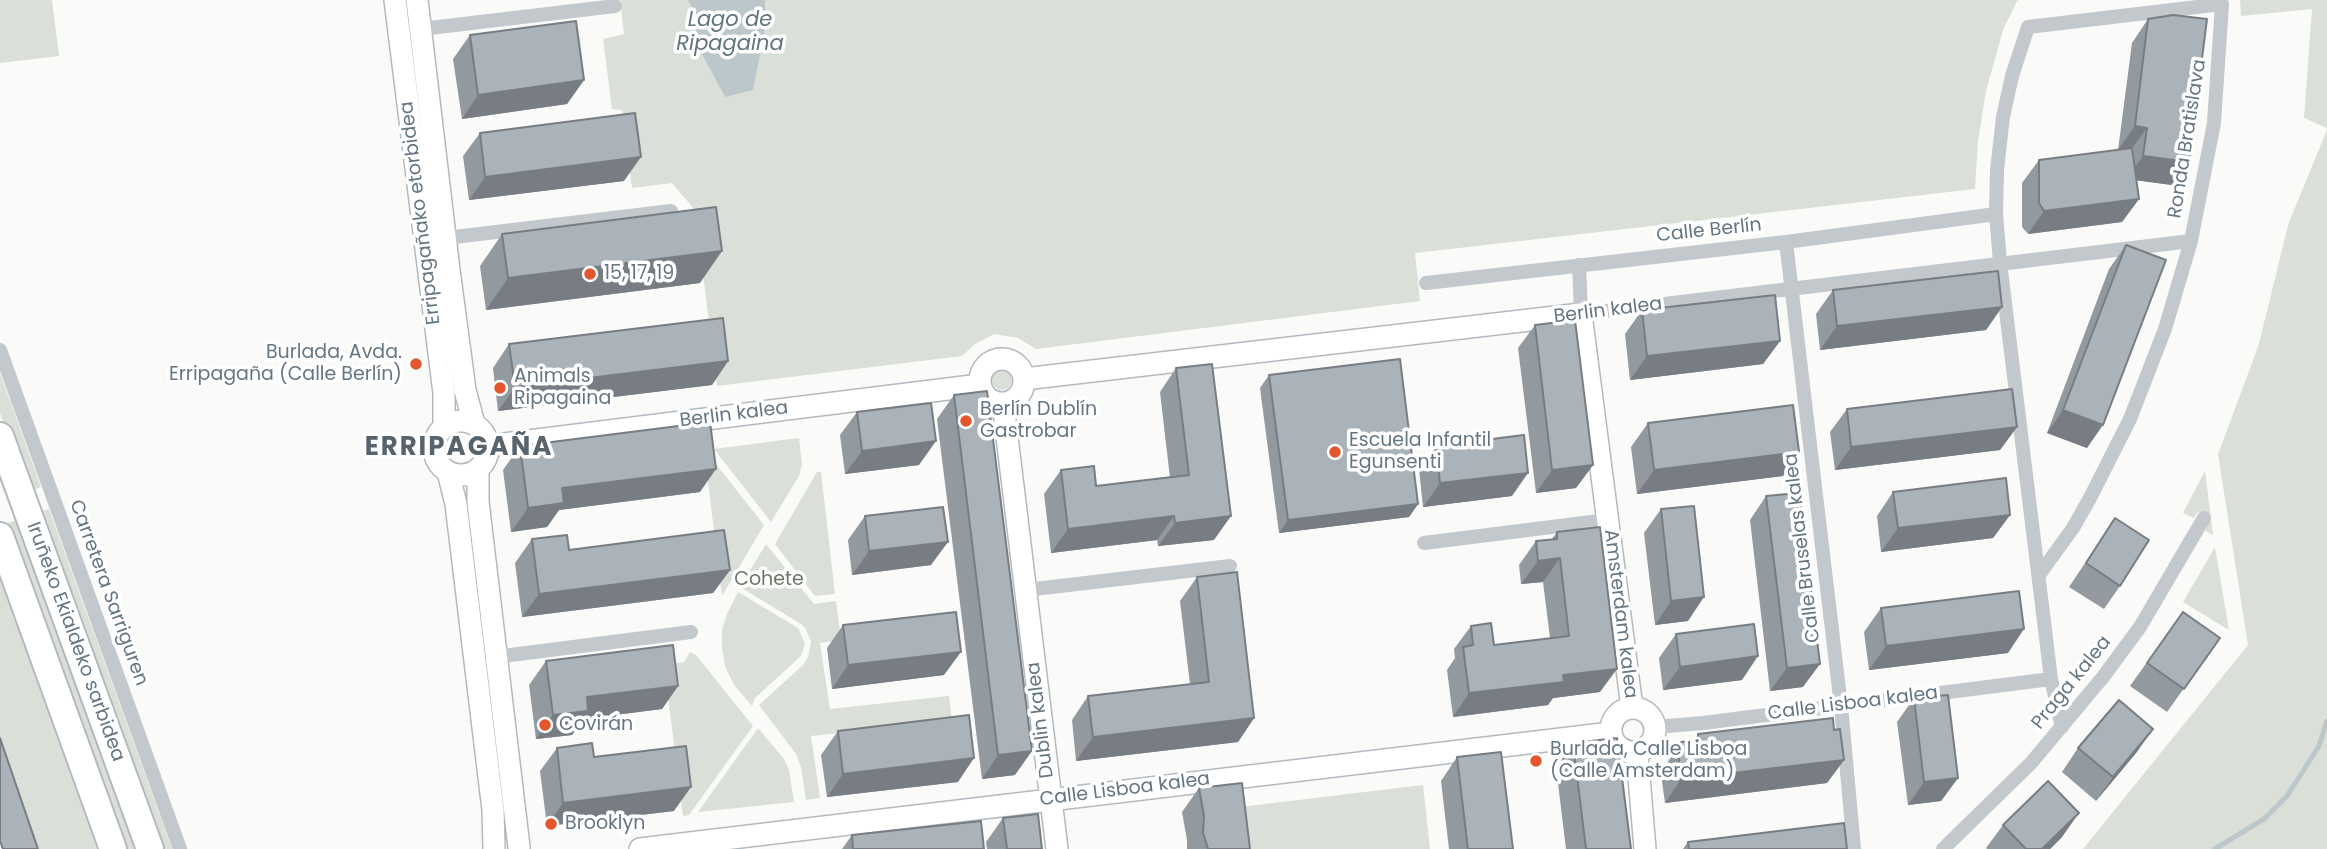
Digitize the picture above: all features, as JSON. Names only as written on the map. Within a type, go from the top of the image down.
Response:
[{"type":"highway","name":"Iruñeko Ekialdeko sarbidea","points":[[0,436],[150,849]]},
{"type":"highway","name":"Iruñeko Ekialdeko sarbidea","points":[[0,536],[113,849]]},
{"type":"street","name":"Erripagañako etorbidea","points":[[395,0],[444,393],[444,426]]},
{"type":"street","name":"Erripagañako etorbidea","points":[[417,0],[465,390],[474,424]]},
{"type":"street","name":"Ronda Bratislava","points":[[2039,575],[2073,528],[2090,498],[2130,419],[2165,329],[2191,241],[2214,123],[2222,4],[2028,27],[2012,76],[2003,117],[1997,170],[1996,214],[2051,679],[2062,727]]},
{"type":"street","points":[[421,29],[615,6]]},
{"type":"street","name":"Erripagañako etorbidea","points":[[446,237],[671,211]]},
{"type":"street","name":"Calle Berlín","points":[[1426,284],[1786,242],[1996,214]]},
{"type":"street","name":"Berlin kalea","points":[[1024,379],[2191,241]]},
{"type":"street","name":"Calle Bruselas kalea","points":[[1786,242],[1841,706],[1854,849]]},
{"type":"street","name":"Amsterdam kalea","points":[[1579,265],[1581,314],[1632,708]]},
{"type":"street","name":"Carretera Sarriguren","points":[[0,350],[180,849]]},
{"type":"street","points":[[999,359],[1011,360],[1020,368],[1024,379],[1019,396],[1003,404],[993,402],[984,395],[980,385],[981,373],[988,363],[999,359]]},
{"type":"street","name":"Berlin kalea","points":[[488,446],[980,385]]},
{"type":"street","name":"Dublin kalea","points":[[1003,404],[1057,849]]},
{"type":"street","points":[[454,421],[474,424],[484,433],[488,446],[484,463],[478,470],[468,474],[448,472],[438,463],[433,450],[436,436],[444,426],[454,421]]},
{"type":"street","points":[[448,472],[456,504],[496,849],[506,845],[521,848],[495,657],[478,502],[478,470]]},
{"type":"street","name":"Praga kalea","points":[[1943,849],[1998,798],[2062,727],[2140,627],[2204,518]]},
{"type":"street","name":"Amsterdam kalea","points":[[1424,543],[1607,520]]},
{"type":"street","points":[[1026,590],[1230,566]]},
{"type":"street","points":[[495,657],[691,632]]},
{"type":"street","name":"Calle Lisboa kalea","points":[[1655,727],[2051,679]]},
{"type":"street","points":[[1632,708],[1647,713],[1655,727],[1651,744],[1637,753],[1619,748],[1611,733],[1611,724],[1616,716],[1623,710],[1632,708]]},
{"type":"street","name":"Calle Lisboa kalea","points":[[639,849],[1611,733]]},
{"type":"street","points":[[1637,753],[1645,849]]},
{"type":"green space","points":[[0,0],[52,0],[59,56],[0,63]]},
{"type":"green space","points":[[620,0],[2019,0],[2003,30],[1986,91],[1978,141],[1975,189],[1415,253],[1420,301],[1036,349],[1018,338],[994,334],[975,344],[962,356],[717,386],[695,210],[672,183],[632,188],[622,110],[612,109],[603,39],[624,34]]},
{"type":"green space","points":[[2240,0],[2327,0],[2327,128],[2304,118],[2312,9],[2241,16]]},
{"type":"green space","points":[[2327,130],[2327,849],[2083,849],[2248,645],[2218,454],[2258,347],[2289,222]]},
{"type":"green space","points":[[998,370],[1006,370],[1012,380],[1006,390],[998,390],[992,384],[992,376]]},
{"type":"green space","points":[[0,373],[41,487],[28,492],[0,413]]},
{"type":"green space","points":[[799,438],[802,464],[799,476],[771,522],[714,449]]},
{"type":"green space","points":[[704,449],[764,525],[722,596]]},
{"type":"green space","points":[[2205,471],[2213,535],[2205,531],[2210,520],[2198,512],[2194,518],[2183,513]]},
{"type":"green space","points":[[817,472],[821,472],[835,594],[815,596],[775,544]]},
{"type":"green space","points":[[49,509],[172,849],[158,849],[36,513]]},
{"type":"green space","points":[[20,519],[140,849],[122,849],[5,524]]},
{"type":"green space","name":"Cohete","points":[[766,544],[814,604],[836,601],[841,640],[820,643],[830,709],[949,696],[952,721],[811,736],[820,798],[806,800],[801,767],[796,754],[759,705],[804,664],[811,642],[801,624],[740,587]]},
{"type":"green space","points":[[2215,547],[2229,630],[2183,602]]},
{"type":"green space","points":[[0,580],[97,849],[34,849],[0,751]]},
{"type":"green space","points":[[738,592],[798,628],[805,644],[801,656],[755,698],[752,706],[734,685],[725,666],[722,648],[722,630]]},
{"type":"green space","points":[[690,652],[696,655],[753,726],[689,815],[683,816],[664,665],[684,662]]},
{"type":"green space","points":[[758,728],[784,759],[789,770],[794,802],[698,812]]},
{"type":"green space","points":[[1423,785],[1430,849],[1245,849],[1240,807]]},
{"type":"water","name":"Lago de Ripagaina","points":[[688,0],[765,0],[765,29],[753,90],[725,97],[695,41],[696,15]]},
{"type":"building","points":[[2173,15],[2207,19],[2189,162],[2143,156],[2147,128],[2135,126],[2148,19]]},
{"type":"building","points":[[576,21],[584,80],[478,95],[470,35]]},
{"type":"building","points":[[635,113],[641,157],[485,177],[480,133]]},
{"type":"building","points":[[2132,148],[2139,199],[2044,211],[2039,203],[2039,160]]},
{"type":"building","points":[[716,207],[722,251],[508,278],[502,234]]},
{"type":"building","points":[[2126,245],[2166,260],[2103,425],[2063,410]]},
{"type":"building","points":[[1998,271],[2002,307],[1837,326],[1833,290]]},
{"type":"building","points":[[1775,295],[1780,341],[1647,356],[1642,310]]},
{"type":"building","points":[[723,318],[728,361],[515,387],[509,344]]},
{"type":"building","points":[[1575,320],[1593,465],[1552,470],[1535,325]]},
{"type":"building","name":"Escuela Infantil Egunsenti","points":[[1400,359],[1418,504],[1288,520],[1269,375]]},
{"type":"building","points":[[1212,364],[1231,516],[1175,523],[1174,516],[1068,529],[1061,470],[1094,466],[1096,486],[1189,475],[1176,368]]},
{"type":"building","points":[[2012,389],[2017,427],[1851,447],[1847,409]]},
{"type":"building","points":[[987,391],[1032,751],[998,755],[954,395]]},
{"type":"building","points":[[931,403],[936,441],[862,451],[857,412]]},
{"type":"building","points":[[1793,405],[1799,452],[1654,470],[1648,423]]},
{"type":"building","points":[[710,422],[716,469],[562,488],[564,503],[528,508],[520,446]]},
{"type":"building","points":[[1524,435],[1528,473],[1440,483],[1436,446]]},
{"type":"building","points":[[2006,478],[2010,515],[1898,528],[1893,492]]},
{"type":"building","points":[[1799,493],[1820,664],[1787,668],[1766,496]]},
{"type":"building","points":[[1694,506],[1704,597],[1671,601],[1661,509]]},
{"type":"building","points":[[943,507],[948,542],[869,551],[865,516]]},
{"type":"building","points":[[2115,518],[2149,540],[2120,586],[2086,563]]},
{"type":"building","points":[[1600,527],[1617,669],[1563,675],[1564,682],[1469,693],[1463,647],[1473,645],[1471,626],[1491,623],[1494,645],[1569,636],[1560,558],[1538,561],[1536,541],[1557,539],[1557,532]]},
{"type":"building","points":[[724,530],[730,570],[539,594],[532,539],[567,535],[569,550]]},
{"type":"building","points":[[1237,572],[1254,718],[1093,737],[1088,696],[1209,682],[1197,577]]},
{"type":"building","points":[[2019,591],[2024,629],[1886,646],[1881,608]]},
{"type":"building","points":[[956,612],[961,652],[848,665],[843,625]]},
{"type":"building","points":[[2183,612],[2220,638],[2184,689],[2147,663]]},
{"type":"building","points":[[1754,624],[1758,656],[1680,667],[1676,634]]},
{"type":"building","points":[[673,645],[678,686],[587,697],[588,711],[553,715],[546,661]]},
{"type":"building","points":[[1948,695],[1958,778],[1924,782],[1914,698]]},
{"type":"building","points":[[2119,700],[2153,729],[2113,777],[2078,748]]},
{"type":"building","points":[[969,715],[974,758],[843,774],[838,731]]},
{"type":"building","points":[[1833,718],[1834,730],[1840,729],[1844,760],[1681,779],[1678,750],[1681,742],[1699,740],[1698,734]]},
{"type":"building","points":[[0,738],[38,849],[3,849],[0,841]]},
{"type":"building","points":[[1617,738],[1631,849],[1586,849],[1573,743]]},
{"type":"building","points":[[592,743],[594,757],[686,746],[691,787],[563,803],[557,748]]},
{"type":"building","points":[[1501,752],[1513,849],[1468,849],[1457,757]]},
{"type":"building","points":[[2048,781],[2079,813],[2042,849],[2026,849],[2003,825]]},
{"type":"building","points":[[1242,783],[1250,849],[1208,849],[1203,832],[1204,816],[1199,788]]},
{"type":"building","points":[[1038,814],[1042,849],[1007,849],[1003,818]]},
{"type":"building","points":[[981,821],[984,849],[853,849],[852,835]]},
{"type":"building","points":[[1844,823],[1847,849],[1689,849],[1688,842]]},
{"type":"waterway","points":[[2215,849],[2264,819],[2287,796],[2319,746],[2327,721]]},
{"type":"place","name":"15, 17, 19","points":[[590,274]]},
{"type":"place","name":"Burlada, Avda. Erripagaña (Calle Berlín)","points":[[416,364]]},
{"type":"place","name":"Animals Ripagaina","points":[[500,388]]},
{"type":"place","name":"Berlín Dublín Gastrobar","points":[[966,421]]},
{"type":"place","name":"Escuela Infantil Egunsenti","points":[[1335,452]]},
{"type":"place","name":"Covirán","points":[[545,725]]},
{"type":"place","name":"Burlada, Calle Lisboa (Calle Amsterdam)","points":[[1536,761]]},
{"type":"place","name":"Brooklyn","points":[[551,824]]},
{"type":"district","name":"ERRIPAGAÑA","points":[[459,448]]}]
